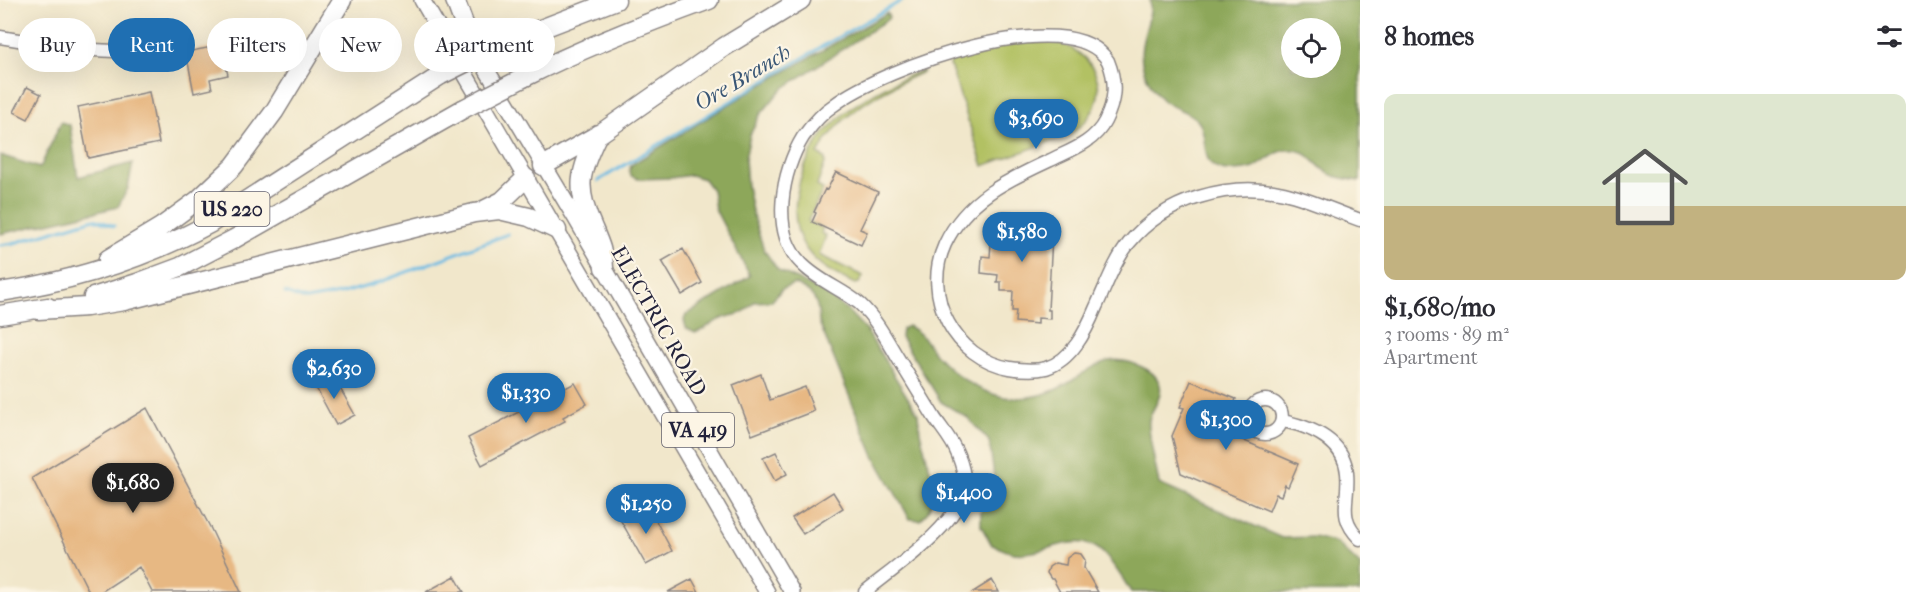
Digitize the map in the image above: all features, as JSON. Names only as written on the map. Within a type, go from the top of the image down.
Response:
[{"type":"highway","points":[[74,278],[161,227],[198,200],[220,180],[255,140],[274,112],[342,0]]},
{"type":"highway","points":[[455,0],[462,18]]},
{"type":"highway","points":[[557,21],[584,0]]},
{"type":"highway","name":"US 220","points":[[0,292],[74,278],[145,255],[211,223],[441,75],[507,42],[616,0]]},
{"type":"highway","name":"US 220","points":[[0,315],[38,310],[93,297],[180,267],[234,239],[463,109],[523,78],[561,59],[709,0]]},
{"type":"highway","points":[[543,166],[598,134],[716,53],[801,0]]},
{"type":"highway","points":[[598,134],[587,156],[580,188],[583,205],[604,254],[604,268]]},
{"type":"highway","points":[[474,213],[502,201],[526,178]]},
{"type":"highway","points":[[38,310],[87,308],[124,301],[474,213],[499,210],[529,217],[557,230]]},
{"type":"main road","points":[[422,0],[526,178],[543,166]]},
{"type":"main road","name":"VA 419","points":[[446,0],[456,18]]},
{"type":"main road","name":"VA 419","points":[[488,72],[543,166]]},
{"type":"main road","name":"ELECTRIC ROAD","points":[[543,166],[792,592]]},
{"type":"main road","name":"VA 419","points":[[526,178],[557,230]]},
{"type":"main road","name":"ELECTRIC ROAD","points":[[557,230],[767,592]]},
{"type":"street","points":[[866,592],[937,532],[955,510],[964,490],[963,470],[956,449],[938,424],[882,331],[863,307],[799,262],[786,239],[781,210],[788,172],[803,137],[830,107],[880,75],[932,50],[980,34],[1016,27],[1047,24],[1072,29],[1092,40],[1107,57],[1114,81],[1113,105],[1102,129],[1084,144],[996,187],[976,202],[958,222],[944,247],[938,272],[939,296],[946,322],[960,342],[978,357],[1001,366],[1025,370],[1046,368],[1066,357],[1088,324],[1126,247],[1147,224],[1170,208],[1216,193],[1252,190],[1284,193],[1360,220]]},
{"type":"street","points":[[0,37],[46,45],[108,50]]},
{"type":"street","points":[[1283,421],[1322,435],[1337,447],[1347,473],[1344,506],[1347,521],[1360,539]]},
{"type":"green space","points":[[1150,0],[1360,0],[1360,181],[1332,175],[1308,156],[1295,150],[1278,153],[1248,170],[1227,171],[1212,165],[1208,160],[1200,124],[1193,117],[1162,99],[1144,72],[1141,58]]},
{"type":"green space","points":[[887,13],[888,19],[781,90],[760,115],[750,135],[745,159],[753,216],[764,250],[778,270],[825,293],[848,311],[866,330],[918,414],[920,432],[932,477],[933,500],[927,513],[920,520],[910,519],[873,454],[819,322],[818,308],[811,294],[794,284],[782,289],[772,301],[754,302],[741,313],[721,319],[699,332],[695,333],[686,328],[684,320],[686,315],[750,276],[715,209],[712,190],[704,179],[691,175],[638,179],[631,176],[629,172],[631,165],[746,94]]},
{"type":"green space","points":[[1054,41],[1071,48],[1093,69],[1098,82],[1098,96],[1093,110],[1084,123],[1069,135],[983,166],[950,65],[952,56],[1000,42]]},
{"type":"green space","points":[[922,70],[923,72],[863,104],[838,126],[818,154],[825,158],[817,186],[823,189],[808,221],[823,228],[821,233],[826,236],[819,255],[863,276],[859,283],[855,284],[820,264],[802,241],[795,211],[800,180],[820,138],[843,115],[855,105],[892,83]]},
{"type":"green space","points":[[61,122],[70,125],[78,177],[133,163],[128,188],[118,207],[0,234],[0,155],[40,168]]},
{"type":"green space","points":[[908,326],[921,335],[936,355],[963,379],[987,392],[1003,397],[1028,397],[1052,391],[1107,361],[1129,362],[1147,369],[1156,377],[1160,387],[1159,397],[1149,420],[1159,484],[1282,538],[1314,537],[1337,543],[1360,565],[1360,592],[1131,592],[1106,556],[1097,548],[1087,544],[1066,544],[1024,553],[1011,552],[992,545],[981,526],[981,512],[995,482],[989,441],[968,418],[941,402],[901,337],[902,329]]},
{"type":"building","points":[[207,48],[207,72],[227,72],[228,75],[210,79],[212,89],[194,93],[190,72],[195,72],[195,50]]},
{"type":"building","points":[[27,87],[41,94],[28,119],[14,112]]},
{"type":"building","points":[[149,92],[159,143],[88,158],[78,107]]},
{"type":"building","points":[[836,172],[878,192],[860,229],[867,232],[861,245],[812,222],[816,213],[814,212],[825,189],[827,190]]},
{"type":"building","points":[[1002,211],[1018,212],[1018,218],[1053,220],[1048,310],[1050,310],[1050,319],[1038,318],[1038,324],[1015,322],[1016,311],[1012,311],[1013,291],[1001,291],[1001,282],[997,282],[998,275],[981,273],[982,256],[990,257],[993,215],[1001,216]]},
{"type":"building","points":[[683,249],[702,283],[682,295],[662,261]]},
{"type":"building","points":[[332,374],[355,415],[336,425],[314,384]]},
{"type":"building","points":[[761,374],[770,400],[805,387],[814,411],[752,435],[733,385]]},
{"type":"building","points":[[1191,381],[1236,399],[1231,412],[1239,427],[1226,433],[1298,464],[1288,487],[1285,485],[1281,496],[1276,494],[1269,511],[1181,473],[1172,436],[1184,408],[1180,407]]},
{"type":"building","points":[[575,383],[587,404],[563,417],[565,421],[482,465],[468,438]]},
{"type":"building","points":[[147,408],[210,527],[241,592],[152,592],[139,567],[101,592],[89,592],[32,478]]},
{"type":"building","points":[[776,452],[787,474],[775,481],[763,458]]},
{"type":"building","points":[[833,492],[843,508],[803,534],[792,518]]},
{"type":"building","points":[[647,504],[672,551],[646,565],[620,519]]},
{"type":"building","points":[[1074,553],[1081,554],[1085,560],[1084,568],[1098,592],[1060,592],[1047,573],[1049,567],[1055,563],[1066,565],[1067,558]]},
{"type":"building","points":[[455,576],[464,592],[426,592]]},
{"type":"building","points":[[692,579],[699,592],[668,592]]},
{"type":"building","points":[[992,580],[999,592],[973,592]]},
{"type":"waterway","name":"Ore Branch","points":[[598,181],[903,0]]},
{"type":"waterway","name":"Ore Branch","points":[[0,245],[14,243],[94,219],[114,226]]},
{"type":"waterway","name":"Ore Branch","points":[[285,293],[306,300],[339,294],[372,285],[508,234]]}]
